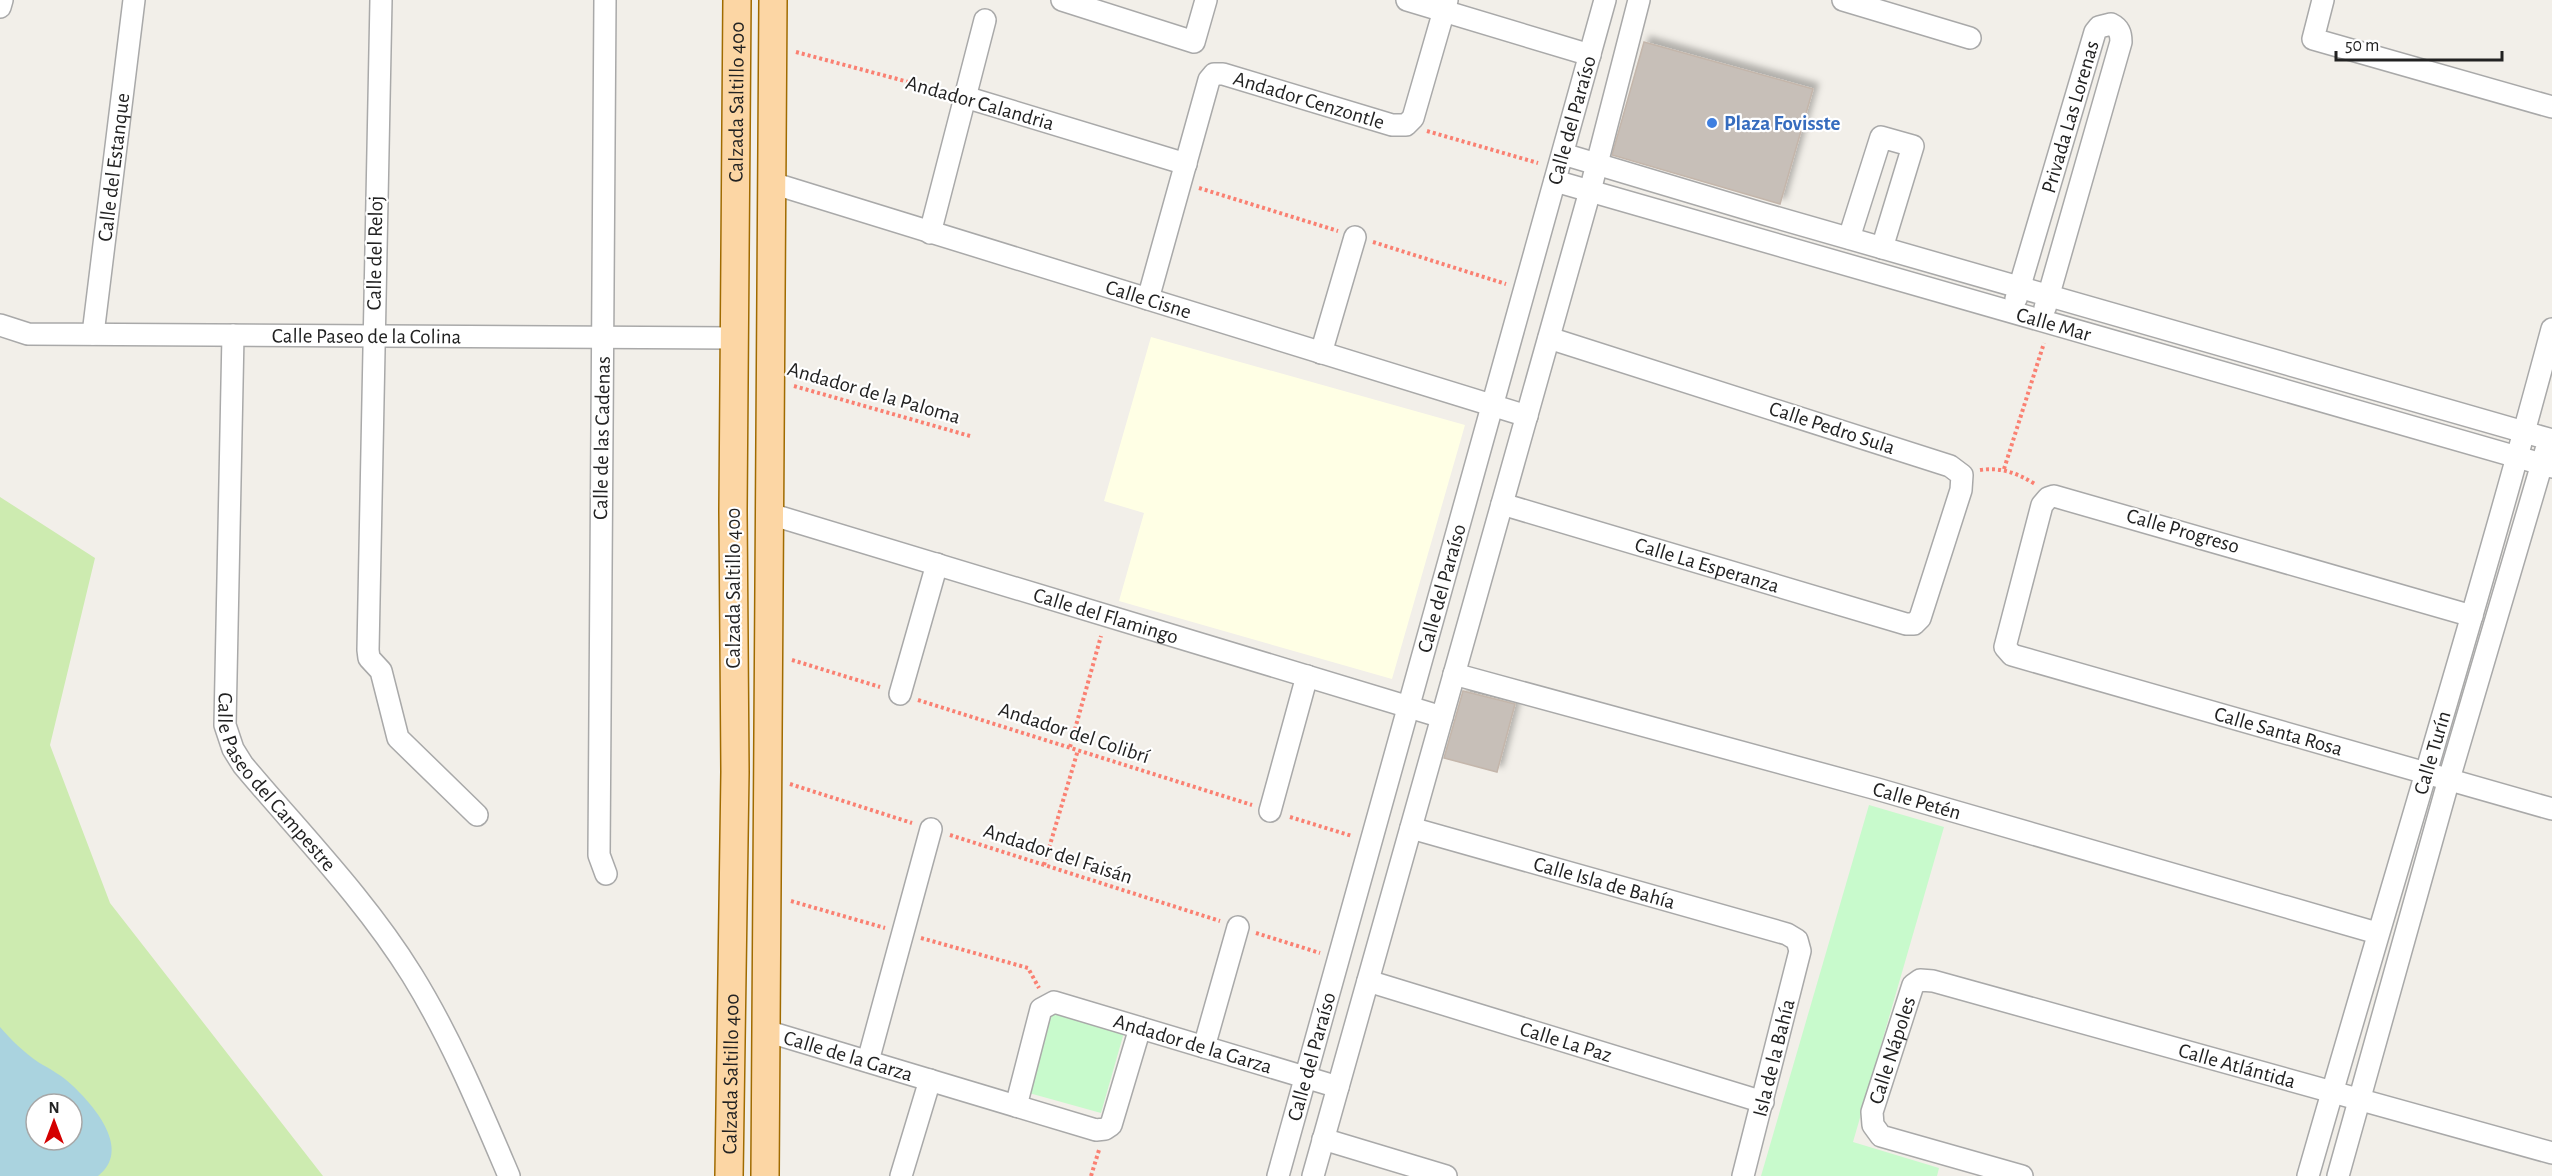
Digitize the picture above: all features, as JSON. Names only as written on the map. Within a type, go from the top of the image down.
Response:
[{"type":"main road","name":"Calzada Saltillo 400","points":[[729,1176],[735,772],[732,511],[737,0]]},
{"type":"main road","name":"Calzada Saltillo 400","points":[[765,1176],[773,0]]},
{"type":"street","points":[[0,7],[2,0]]},
{"type":"street","name":"Calle del Estanque","points":[[93,334],[134,0]]},
{"type":"street","name":"Calle del Reloj","points":[[381,0],[368,650],[369,658],[381,671],[398,738],[477,815]]},
{"type":"street","name":"Calle de las Cadenas","points":[[605,0],[598,855],[606,874]]},
{"type":"street","points":[[1062,0],[1194,42],[1206,0]]},
{"type":"street","points":[[1407,0],[1446,5],[1590,55]]},
{"type":"street","name":"Calle del Paraíso","points":[[1278,1176],[1605,0]]},
{"type":"street","name":"Calle del Paraíso","points":[[1313,1176],[1598,164],[1639,0]]},
{"type":"street","points":[[1844,0],[1970,38]]},
{"type":"street","points":[[2323,0],[2313,39],[2552,107]]},
{"type":"street","points":[[1406,125],[1413,118],[1446,5]]},
{"type":"street","points":[[930,232],[986,20]]},
{"type":"street","name":"Privada Las Lorenas","points":[[2011,311],[2095,32],[2099,27],[2111,24],[2117,27],[2121,34],[2121,42],[2048,295],[2046,321]]},
{"type":"street","name":"Andador Cenzontle","points":[[1186,164],[1209,80],[1214,74],[1223,74],[1392,125],[1406,125]]},
{"type":"street","name":"Andador Calandria","points":[[965,97],[1186,164]]},
{"type":"street","points":[[1850,238],[1881,137],[1913,146],[1882,248]]},
{"type":"street","name":"Calle Mar","points":[[1563,154],[2524,432],[2551,436]]},
{"type":"street","points":[[1148,299],[1186,164]]},
{"type":"street","name":"Calle Mar","points":[[1555,181],[2547,465]]},
{"type":"street","name":"Calle Cisne","points":[[772,183],[1527,416]]},
{"type":"street","points":[[1321,353],[1355,237]]},
{"type":"street","name":"Calle Paseo de la Colina","points":[[0,325],[28,334],[734,338]]},
{"type":"street","name":"Calle Turín","points":[[2308,1176],[2377,933],[2518,457],[2552,329]]},
{"type":"street","name":"Calle Paseo del Campestre","points":[[233,335],[225,725],[233,749],[243,765],[375,922],[412,975],[467,1077],[509,1176]]},
{"type":"street","name":"Calle Pedro Sula","points":[[1549,338],[1950,466],[1962,475]]},
{"type":"street","name":"Calle Turín","points":[[2338,1176],[2449,779],[2547,465],[2551,436]]},
{"type":"street","name":"Calle La Esperanza","points":[[1502,504],[1906,624],[1914,624],[1920,618],[1961,490],[1962,475]]},
{"type":"street","name":"Calle Progreso","points":[[2048,498],[2062,496],[2472,616]]},
{"type":"street","name":"Calle Santa Rosa","points":[[2048,498],[2042,505],[2005,647],[2012,655],[2552,809]]},
{"type":"street","name":"Calle del Flamingo","points":[[770,513],[1442,717]]},
{"type":"street","points":[[900,694],[937,564]]},
{"type":"street","name":"Calle Petén","points":[[1454,674],[1877,789],[2377,933]]},
{"type":"street","points":[[1270,811],[1307,676]]},
{"type":"street","name":"Calle Isla de Bahía","points":[[1411,828],[1788,934],[1797,940]]},
{"type":"street","points":[[868,1061],[932,829]]},
{"type":"street","points":[[1204,1047],[1238,927]]},
{"type":"street","name":"Isla de la Bahía","points":[[1743,1176],[1800,951],[1797,940]]},
{"type":"street","name":"Calle Atlántida","points":[[1920,980],[1934,981],[2333,1090],[2552,1153]]},
{"type":"street","name":"Calle Nápoles","points":[[1920,980],[1913,985],[1872,1112],[1873,1125],[1881,1136],[1953,1167]]},
{"type":"street","name":"Calle La Paz","points":[[1368,981],[1763,1102]]},
{"type":"street","name":"Andador de la Garza","points":[[1016,1106],[1041,1009],[1054,1002],[1338,1087]]},
{"type":"street","name":"Calle de la Garza","points":[[766,1031],[1096,1130],[1105,1129],[1111,1125],[1140,1028]]},
{"type":"street","points":[[902,1176],[930,1080]]},
{"type":"street","points":[[1323,1138],[1446,1176]]},
{"type":"street","points":[[1953,1167],[2022,1176]]},
{"type":"path","name":"Andador Calandria","points":[[772,46],[965,97]]},
{"type":"path","points":[[1406,125],[1540,164],[1563,154]]},
{"type":"path","points":[[2004,470],[2046,321]]},
{"type":"path","name":"Andador de la Paloma","points":[[771,380],[970,436]]},
{"type":"path","points":[[1962,475],[1975,470],[2004,470],[2021,475],[2036,484],[2048,498]]},
{"type":"path","points":[[1070,747],[1106,615]]},
{"type":"path","name":"Andador del Colibrí","points":[[769,652],[1371,842]]},
{"type":"path","points":[[1044,865],[1078,750]]},
{"type":"path","name":"Andador del Faisán","points":[[768,777],[1338,959]]},
{"type":"shaded area","points":[[1151,337],[1465,425],[1392,679],[1119,601],[1144,513],[1104,501]]},
{"type":"green space","points":[[0,497],[95,558],[50,745],[110,903],[323,1176],[0,1176]]},
{"type":"green space","points":[[1869,805],[1944,827],[1853,1142],[1939,1168],[1937,1176],[1761,1176]]},
{"type":"green space","points":[[1055,1002],[1127,1022],[1101,1113],[1029,1093]]},
{"type":"water","points":[[0,1027],[28,1054],[69,1082],[79,1092],[24,1092],[24,1152],[84,1152],[84,1097],[100,1117],[111,1142],[112,1154],[108,1166],[98,1176],[0,1176]]},
{"type":"building","name":"Plaza Fovisste","points":[[1644,42],[1813,89],[1780,204],[1612,155]]},
{"type":"building","points":[[1463,691],[1515,704],[1497,772],[1444,758]]},
{"type":"place","name":"Plaza Fovisste","points":[[1712,123]]}]
